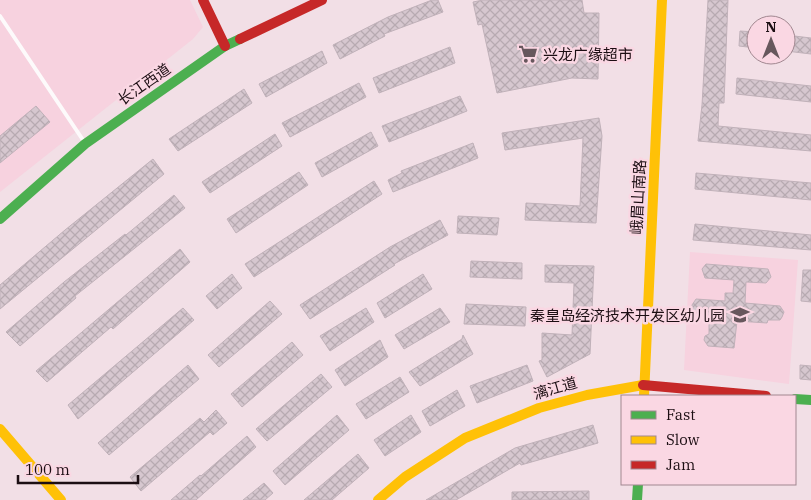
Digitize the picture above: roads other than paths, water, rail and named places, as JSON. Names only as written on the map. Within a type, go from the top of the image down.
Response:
[{"type":"street","points":[[204,0],[225,46]]},
{"type":"street","name":"长江西道","points":[[0,219],[85,144],[225,46],[322,0]]},
{"type":"street","name":"峨眉山南路","points":[[644,395],[662,0]]},
{"type":"street","name":"漓江道","points":[[378,500],[405,477],[465,438],[539,408],[587,395],[644,385],[755,395]]},
{"type":"street","points":[[796,399],[811,400]]},
{"type":"street","points":[[0,429],[61,500]]},
{"type":"street","points":[[637,500],[638,485]]},
{"type":"lane","points":[[0,16],[85,144]]},
{"type":"place","name":"兴龙广缘超市","points":[[528,54]]},
{"type":"place","name":"秦皇岛经济技术开发区幼儿园","points":[[740,315]]}]
